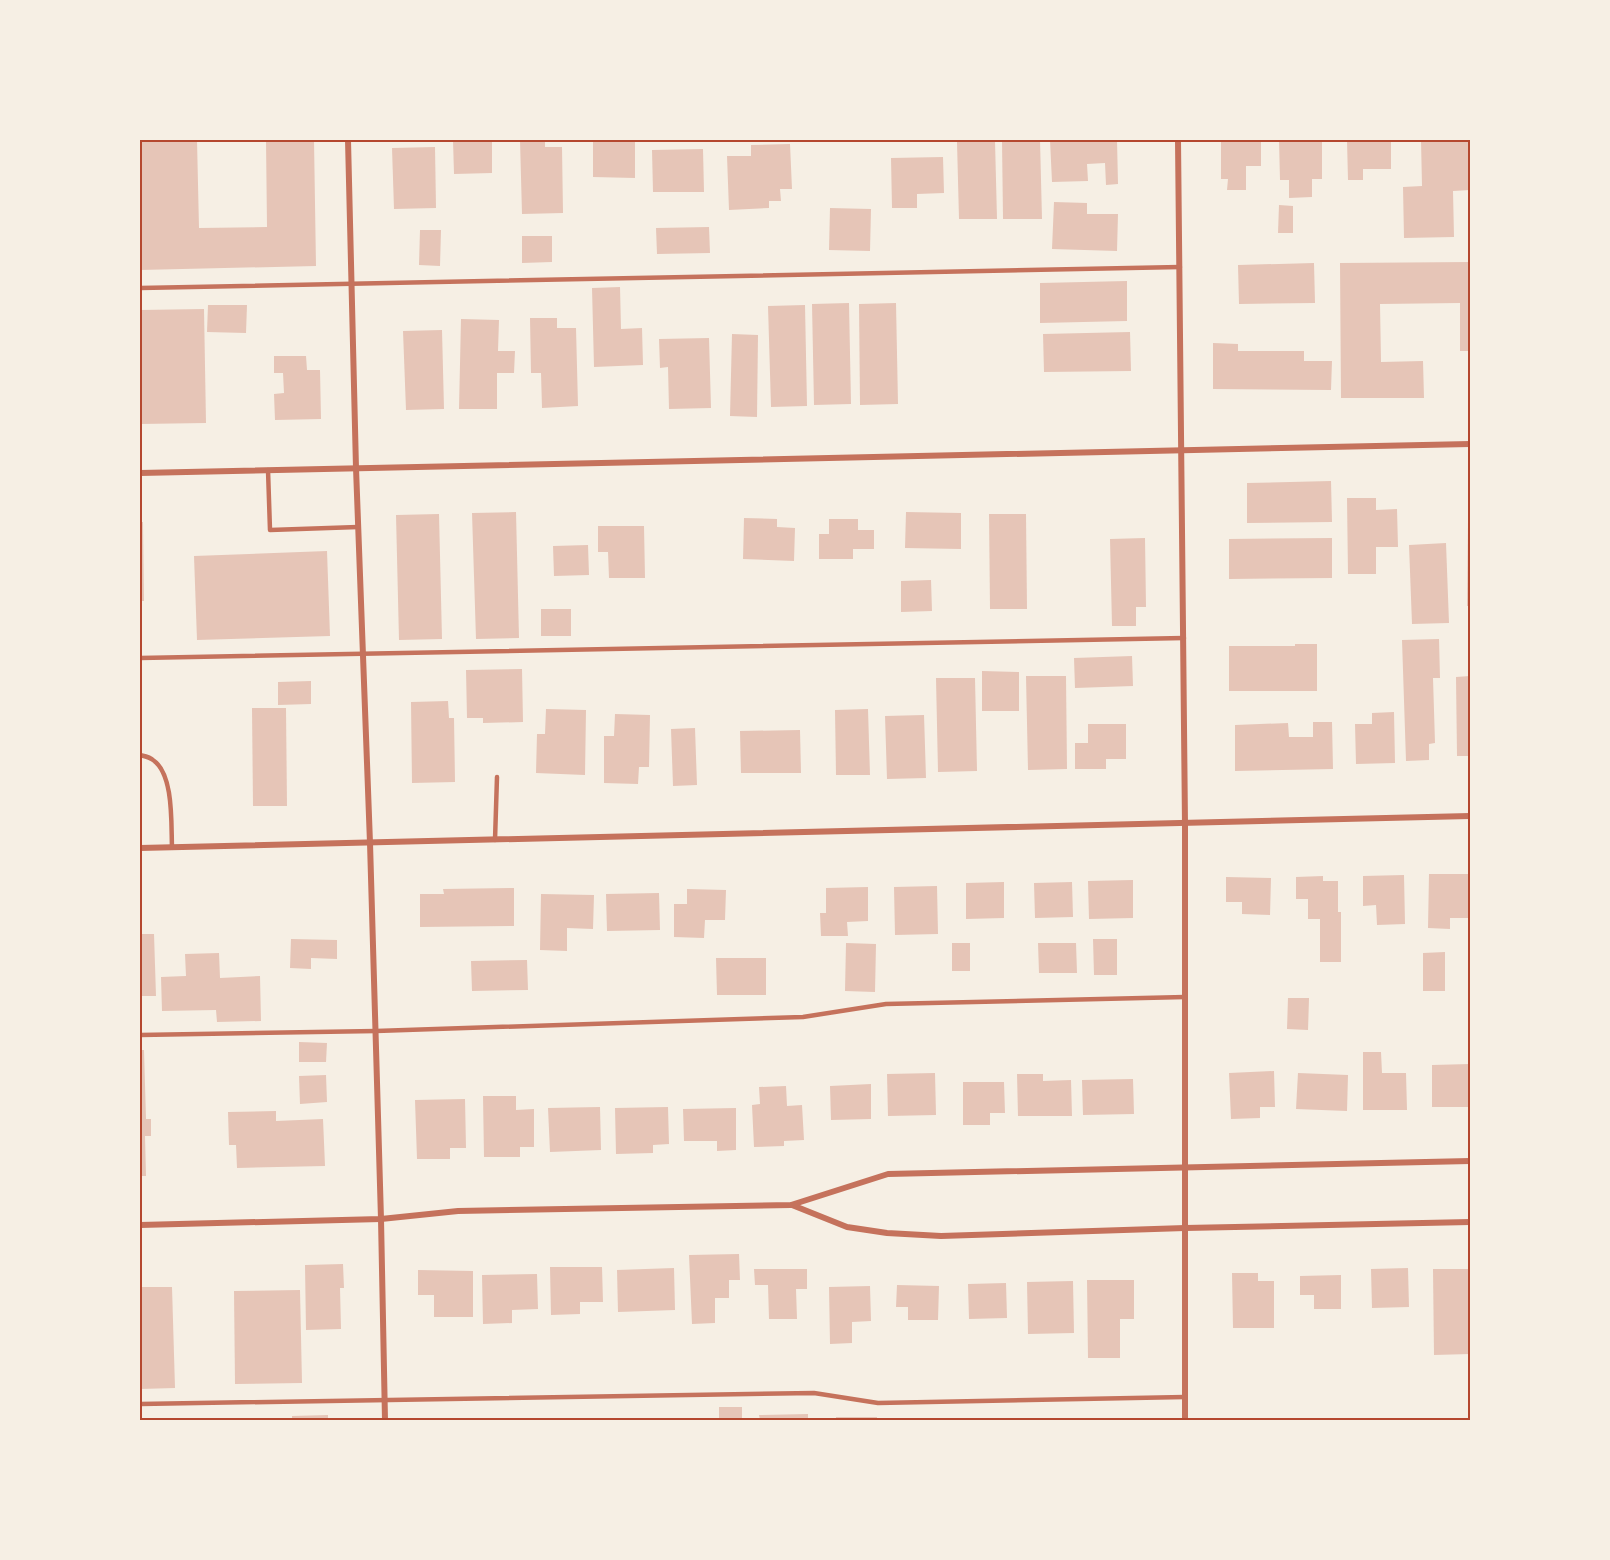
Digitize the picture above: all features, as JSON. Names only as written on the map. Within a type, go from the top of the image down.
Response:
[{"type":"street","points":[[348,140],[356,468],[376,1031],[385,1420]]},
{"type":"street","points":[[1178,140],[1184,638],[1185,1420]]},
{"type":"street","points":[[140,473],[1470,444]]},
{"type":"street","points":[[140,848],[1470,816]]},
{"type":"street","points":[[140,1225],[381,1218],[458,1211],[791,1205],[888,1174],[1470,1161]]},
{"type":"street","points":[[791,1205],[848,1227],[887,1233],[941,1236],[1470,1222]]},
{"type":"lane","points":[[140,288],[1180,267]]},
{"type":"lane","points":[[268,470],[270,530],[358,527]]},
{"type":"lane","points":[[140,658],[1184,638]]},
{"type":"lane","points":[[140,755],[153,759],[162,769],[168,786],[172,847]]},
{"type":"lane","points":[[495,840],[496,777]]},
{"type":"lane","points":[[140,1035],[376,1031],[803,1017],[886,1004],[1185,997]]},
{"type":"lane","points":[[140,1404],[814,1393],[878,1403],[1185,1397]]},
{"type":"building","points":[[140,140],[197,140],[199,228],[267,227],[266,140],[314,140],[316,266],[140,270]]},
{"type":"building","points":[[453,140],[492,140],[492,173],[454,174]]},
{"type":"building","points":[[520,140],[545,140],[545,147],[562,147],[563,213],[522,214]]},
{"type":"building","points":[[593,140],[635,140],[635,178],[593,177]]},
{"type":"building","points":[[1002,140],[1040,140],[1042,219],[1003,219]]},
{"type":"building","points":[[1050,140],[1117,140],[1118,184],[1106,185],[1105,163],[1087,164],[1088,181],[1052,182]]},
{"type":"building","points":[[1221,140],[1261,140],[1261,166],[1246,166],[1246,190],[1227,190],[1228,179],[1221,179]]},
{"type":"building","points":[[1279,140],[1322,140],[1322,179],[1312,179],[1312,197],[1289,198],[1289,180],[1280,180]]},
{"type":"building","points":[[1347,140],[1391,140],[1391,169],[1363,169],[1363,180],[1348,180]]},
{"type":"building","points":[[1421,140],[1470,140],[1470,190],[1453,191],[1454,237],[1404,238],[1403,187],[1422,186]]},
{"type":"building","points":[[995,141],[997,219],[959,219],[957,142]]},
{"type":"building","points":[[790,144],[792,189],[780,189],[781,201],[769,201],[769,208],[729,210],[727,156],[751,156],[751,145]]},
{"type":"building","points":[[435,147],[436,208],[394,209],[392,148]]},
{"type":"building","points":[[703,149],[704,192],[653,192],[652,150]]},
{"type":"building","points":[[943,157],[944,193],[917,194],[917,208],[892,208],[891,158]]},
{"type":"building","points":[[1054,202],[1087,203],[1087,214],[1118,214],[1117,251],[1052,249]]},
{"type":"building","points":[[1279,205],[1293,206],[1293,233],[1278,233]]},
{"type":"building","points":[[830,208],[871,209],[870,251],[829,250]]},
{"type":"building","points":[[709,227],[710,253],[657,254],[656,228]]},
{"type":"building","points":[[420,230],[441,230],[440,266],[419,265]]},
{"type":"building","points":[[522,236],[552,236],[552,262],[522,263]]},
{"type":"building","points":[[1470,262],[1470,351],[1460,351],[1460,303],[1380,304],[1381,362],[1423,361],[1424,398],[1341,398],[1340,263]]},
{"type":"building","points":[[1314,263],[1315,303],[1239,304],[1238,265]]},
{"type":"building","points":[[1127,281],[1127,321],[1040,323],[1040,283]]},
{"type":"building","points":[[620,287],[621,329],[642,328],[643,365],[594,367],[592,288]]},
{"type":"building","points":[[849,303],[851,404],[814,405],[812,304]]},
{"type":"building","points":[[896,303],[898,404],[860,405],[859,304]]},
{"type":"building","points":[[208,305],[247,305],[246,333],[207,332]]},
{"type":"building","points":[[805,305],[807,406],[771,407],[768,306]]},
{"type":"building","points":[[204,309],[206,423],[140,424],[140,310]]},
{"type":"building","points":[[530,318],[557,318],[557,328],[576,328],[578,406],[542,408],[541,373],[531,373]]},
{"type":"building","points":[[461,319],[499,320],[498,351],[515,351],[514,373],[497,373],[497,409],[459,409]]},
{"type":"building","points":[[442,330],[444,409],[406,410],[403,331]]},
{"type":"building","points":[[1130,332],[1131,371],[1044,372],[1043,334]]},
{"type":"building","points":[[732,334],[758,335],[757,417],[730,416]]},
{"type":"building","points":[[709,338],[711,408],[669,409],[668,367],[660,368],[659,339]]},
{"type":"building","points":[[1213,343],[1238,344],[1238,351],[1304,351],[1304,361],[1332,361],[1331,390],[1213,389]]},
{"type":"building","points":[[274,356],[306,356],[307,370],[320,370],[321,419],[275,420],[274,394],[284,393],[283,373],[274,373]]},
{"type":"building","points":[[1331,481],[1332,522],[1247,523],[1247,483]]},
{"type":"building","points":[[1347,498],[1376,498],[1376,510],[1397,509],[1398,547],[1376,547],[1376,574],[1348,574]]},
{"type":"building","points":[[516,512],[519,638],[476,639],[472,513]]},
{"type":"building","points":[[906,512],[961,513],[961,549],[905,548]]},
{"type":"building","points":[[439,514],[442,639],[399,640],[396,515]]},
{"type":"building","points":[[989,514],[1026,514],[1027,609],[990,609]]},
{"type":"building","points":[[744,518],[777,519],[777,527],[795,528],[794,561],[743,559]]},
{"type":"building","points":[[829,519],[858,519],[858,530],[874,530],[874,549],[853,549],[853,559],[819,559],[819,534],[829,534]]},
{"type":"building","points":[[1468,521],[1470,521],[1470,606],[1467,606]]},
{"type":"building","points":[[140,522],[143,522],[144,601],[140,601]]},
{"type":"building","points":[[598,526],[644,526],[645,578],[609,578],[608,552],[598,552]]},
{"type":"building","points":[[1145,538],[1146,607],[1136,607],[1136,626],[1112,626],[1110,539]]},
{"type":"building","points":[[1332,538],[1332,578],[1229,579],[1229,539]]},
{"type":"building","points":[[1446,543],[1449,623],[1412,624],[1409,545]]},
{"type":"building","points":[[588,545],[589,575],[554,576],[553,546]]},
{"type":"building","points":[[327,551],[330,636],[197,640],[194,556]]},
{"type":"building","points":[[931,580],[932,611],[901,612],[901,581]]},
{"type":"building","points":[[541,609],[571,609],[571,636],[541,636]]},
{"type":"building","points":[[1439,639],[1440,678],[1433,678],[1435,743],[1429,744],[1429,760],[1406,761],[1402,640]]},
{"type":"building","points":[[1295,644],[1317,644],[1317,691],[1229,691],[1229,646],[1295,646]]},
{"type":"building","points":[[1132,656],[1133,686],[1075,688],[1074,658]]},
{"type":"building","points":[[522,669],[523,722],[483,723],[483,718],[467,718],[466,670]]},
{"type":"building","points":[[982,671],[1019,672],[1019,711],[982,711]]},
{"type":"building","points":[[1026,676],[1066,676],[1067,769],[1028,770]]},
{"type":"building","points":[[1470,676],[1470,756],[1457,756],[1456,677]]},
{"type":"building","points":[[936,678],[975,678],[977,771],[938,772]]},
{"type":"building","points":[[311,681],[311,704],[278,705],[278,682]]},
{"type":"building","points":[[448,701],[449,718],[454,718],[455,782],[412,783],[411,702]]},
{"type":"building","points":[[252,708],[286,708],[287,806],[253,806]]},
{"type":"building","points":[[546,709],[586,710],[585,775],[536,773],[537,734],[545,734]]},
{"type":"building","points":[[868,709],[870,775],[836,775],[835,710]]},
{"type":"building","points":[[1394,712],[1395,763],[1356,764],[1355,724],[1372,724],[1372,713]]},
{"type":"building","points":[[615,714],[650,715],[649,767],[639,767],[638,784],[604,783],[604,736],[614,736]]},
{"type":"building","points":[[924,715],[926,778],[887,779],[885,716]]},
{"type":"building","points":[[1313,722],[1332,722],[1333,769],[1235,771],[1235,725],[1288,723],[1289,737],[1313,737]]},
{"type":"building","points":[[1088,724],[1126,724],[1126,759],[1106,759],[1106,769],[1075,769],[1075,743],[1088,743]]},
{"type":"building","points":[[695,728],[697,785],[673,786],[671,729]]},
{"type":"building","points":[[800,730],[801,773],[741,773],[740,731]]},
{"type":"building","points":[[1429,874],[1470,874],[1470,918],[1450,918],[1450,929],[1428,928]]},
{"type":"building","points":[[1404,875],[1405,924],[1377,925],[1376,905],[1363,906],[1363,876]]},
{"type":"building","points":[[1323,876],[1323,881],[1338,881],[1338,912],[1341,912],[1341,962],[1320,962],[1320,919],[1308,919],[1308,899],[1296,899],[1296,877]]},
{"type":"building","points":[[1226,877],[1271,878],[1270,915],[1242,914],[1242,902],[1226,902]]},
{"type":"building","points":[[1133,880],[1133,918],[1089,919],[1088,881]]},
{"type":"building","points":[[1004,882],[1004,918],[966,919],[966,883]]},
{"type":"building","points":[[1072,882],[1073,917],[1035,918],[1034,883]]},
{"type":"building","points":[[937,886],[938,934],[895,935],[894,887]]},
{"type":"building","points":[[868,887],[868,921],[847,922],[848,936],[821,936],[820,913],[826,913],[826,888]]},
{"type":"building","points":[[514,888],[514,926],[420,927],[420,894],[444,894],[443,889]]},
{"type":"building","points":[[687,889],[726,890],[725,920],[705,920],[704,938],[674,937],[674,904],[687,904]]},
{"type":"building","points":[[659,893],[660,930],[607,931],[606,894]]},
{"type":"building","points":[[541,894],[594,895],[593,929],[567,928],[567,951],[540,950]]},
{"type":"building","points":[[140,934],[154,934],[156,996],[140,996]]},
{"type":"building","points":[[291,939],[337,940],[337,959],[311,958],[311,969],[290,968]]},
{"type":"building","points":[[1093,939],[1117,939],[1117,975],[1094,975]]},
{"type":"building","points":[[846,943],[876,944],[875,992],[845,991]]},
{"type":"building","points":[[952,943],[970,943],[970,971],[952,971]]},
{"type":"building","points":[[1038,943],[1076,943],[1077,973],[1039,973]]},
{"type":"building","points":[[1445,952],[1445,991],[1423,991],[1423,953]]},
{"type":"building","points":[[219,953],[220,978],[260,976],[261,1021],[217,1022],[216,1010],[162,1011],[161,977],[186,976],[185,954]]},
{"type":"building","points":[[716,958],[766,958],[766,995],[717,995]]},
{"type":"building","points":[[527,960],[528,990],[472,991],[471,961]]},
{"type":"building","points":[[1288,998],[1309,998],[1308,1030],[1287,1029]]},
{"type":"building","points":[[299,1042],[327,1043],[326,1062],[299,1062]]},
{"type":"building","points":[[140,1050],[144,1050],[146,1119],[151,1119],[151,1136],[145,1136],[146,1176],[140,1176]]},
{"type":"building","points":[[1363,1052],[1381,1052],[1382,1073],[1406,1073],[1407,1110],[1363,1110]]},
{"type":"building","points":[[1470,1064],[1470,1107],[1432,1107],[1432,1065]]},
{"type":"building","points":[[1274,1071],[1275,1107],[1260,1107],[1260,1118],[1231,1119],[1229,1073]]},
{"type":"building","points":[[935,1073],[936,1115],[888,1116],[887,1074]]},
{"type":"building","points":[[1298,1073],[1348,1075],[1347,1111],[1296,1109]]},
{"type":"building","points":[[1017,1074],[1043,1074],[1043,1081],[1071,1080],[1072,1116],[1018,1116]]},
{"type":"building","points":[[326,1075],[327,1102],[300,1104],[299,1076]]},
{"type":"building","points":[[1133,1079],[1134,1114],[1083,1115],[1082,1080]]},
{"type":"building","points":[[963,1082],[1004,1082],[1005,1113],[990,1113],[990,1125],[963,1125]]},
{"type":"building","points":[[871,1084],[871,1119],[831,1120],[830,1086]]},
{"type":"building","points":[[786,1086],[787,1106],[802,1105],[804,1140],[784,1141],[784,1146],[754,1147],[752,1105],[760,1104],[759,1087]]},
{"type":"building","points":[[483,1096],[516,1096],[516,1110],[534,1109],[534,1147],[520,1147],[520,1157],[484,1157]]},
{"type":"building","points":[[465,1099],[466,1148],[450,1148],[450,1159],[417,1159],[415,1100]]},
{"type":"building","points":[[600,1107],[601,1150],[550,1152],[548,1108]]},
{"type":"building","points":[[668,1107],[669,1144],[653,1145],[653,1153],[616,1154],[615,1108]]},
{"type":"building","points":[[736,1108],[736,1150],[717,1151],[717,1141],[684,1141],[683,1109]]},
{"type":"building","points":[[276,1111],[276,1121],[323,1119],[325,1166],[237,1168],[236,1145],[229,1145],[228,1112]]},
{"type":"building","points":[[739,1254],[740,1280],[729,1280],[729,1298],[715,1298],[715,1323],[692,1324],[689,1255]]},
{"type":"building","points":[[343,1264],[344,1288],[340,1288],[341,1329],[306,1330],[305,1265]]},
{"type":"building","points":[[550,1267],[602,1267],[603,1302],[580,1302],[580,1314],[551,1315]]},
{"type":"building","points":[[674,1268],[675,1310],[618,1312],[617,1270]]},
{"type":"building","points":[[1408,1268],[1409,1307],[1372,1308],[1371,1269]]},
{"type":"building","points":[[754,1269],[807,1269],[807,1289],[796,1289],[797,1319],[769,1319],[768,1285],[755,1285]]},
{"type":"building","points":[[1433,1269],[1470,1269],[1470,1354],[1434,1355]]},
{"type":"building","points":[[418,1270],[473,1271],[473,1317],[434,1317],[434,1295],[418,1295]]},
{"type":"building","points":[[1232,1273],[1258,1273],[1258,1281],[1274,1281],[1274,1328],[1233,1328]]},
{"type":"building","points":[[537,1274],[538,1309],[512,1310],[512,1323],[483,1324],[482,1275]]},
{"type":"building","points":[[1341,1275],[1341,1309],[1314,1309],[1314,1295],[1300,1295],[1300,1276]]},
{"type":"building","points":[[1087,1280],[1134,1280],[1134,1319],[1120,1319],[1120,1358],[1088,1358]]},
{"type":"building","points":[[1073,1281],[1074,1333],[1028,1334],[1027,1282]]},
{"type":"building","points":[[1006,1283],[1007,1318],[969,1319],[968,1284]]},
{"type":"building","points":[[897,1285],[939,1286],[938,1320],[908,1320],[908,1307],[896,1307]]},
{"type":"building","points":[[870,1286],[871,1321],[852,1322],[852,1343],[830,1344],[829,1287]]},
{"type":"building","points":[[140,1287],[172,1287],[175,1388],[140,1389]]},
{"type":"building","points":[[300,1290],[302,1383],[235,1384],[234,1291]]},
{"type":"building","points":[[719,1407],[742,1407],[742,1420],[719,1420]]},
{"type":"building","points":[[808,1414],[808,1420],[760,1420],[759,1415]]},
{"type":"building","points":[[328,1415],[328,1420],[292,1420],[292,1416]]},
{"type":"building","points":[[836,1417],[877,1417],[877,1420],[836,1420]]}]
